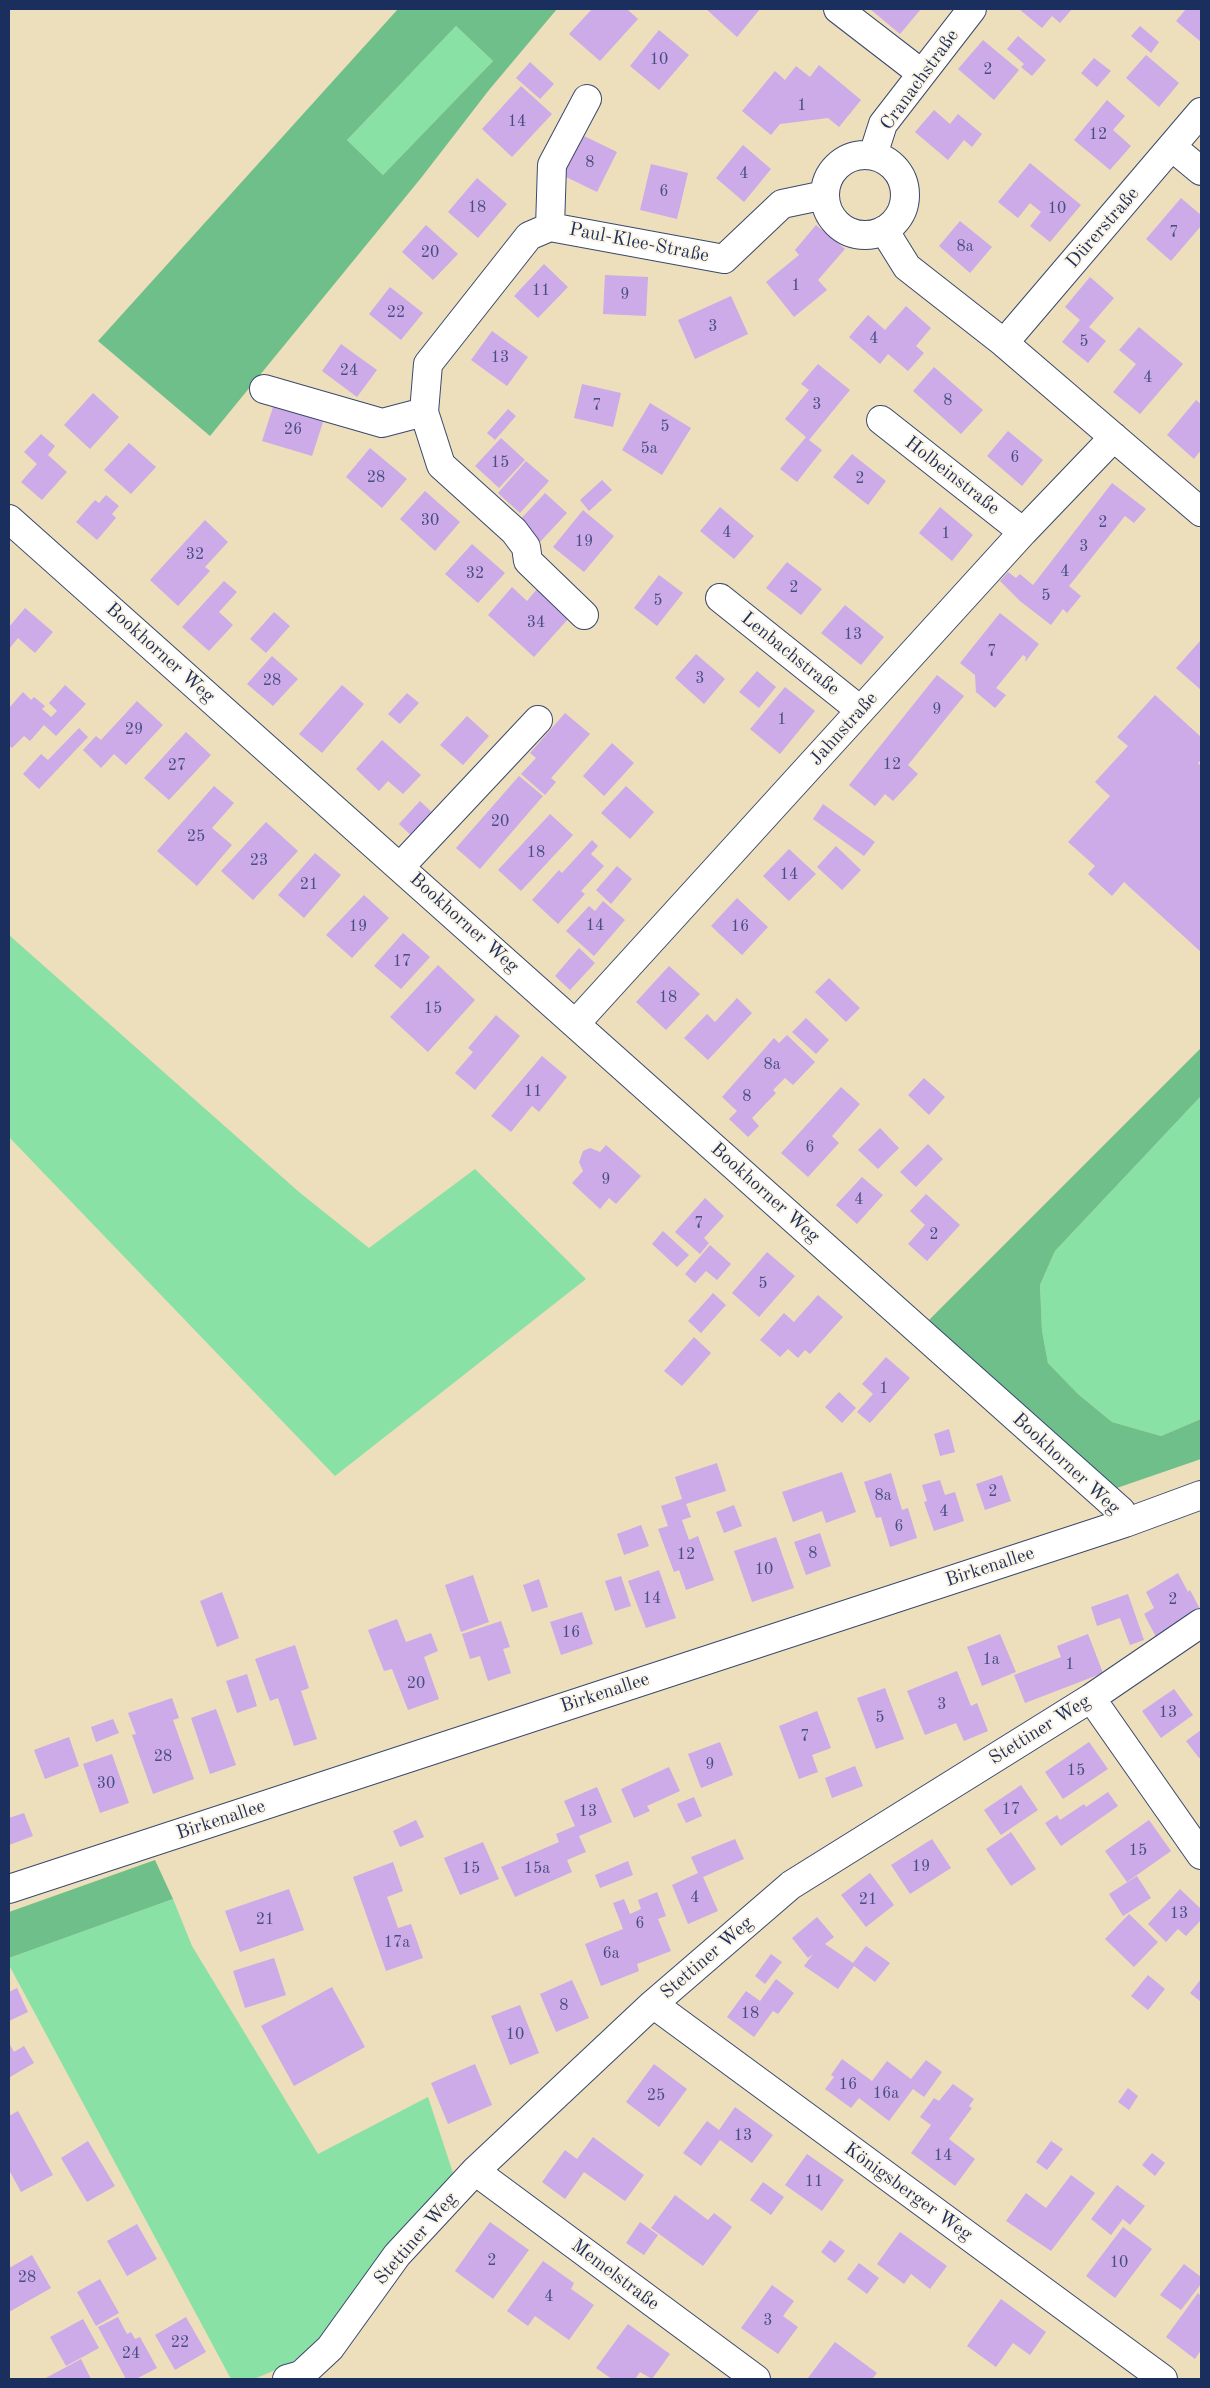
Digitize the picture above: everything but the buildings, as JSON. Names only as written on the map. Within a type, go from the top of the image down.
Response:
[{"type":"street","points":[[838,9],[921,73]]},
{"type":"street","name":"Cranachstraße","points":[[873,155],[884,124],[921,73],[972,9]]},
{"type":"street","name":"Paul-Klee-Straße","points":[[550,227],[552,165],[587,99]]},
{"type":"street","name":"Dürerstraße","points":[[1004,343],[1201,112]]},
{"type":"street","points":[[1172,147],[1201,171]]},
{"type":"street","points":[[859,154],[873,155],[886,160],[897,170],[904,182],[903,210],[895,222],[884,230],[861,235],[850,232],[832,217],[825,195],[827,181],[835,168],[846,159],[859,154]]},
{"type":"street","name":"Paul-Klee-Straße","points":[[584,615],[528,561],[526,547],[514,531],[441,465],[424,412],[428,364],[530,236],[550,227],[724,259],[782,204],[825,195]]},
{"type":"street","points":[[884,230],[907,267],[1004,343],[1201,512]]},
{"type":"street","points":[[264,389],[382,423],[424,412]]},
{"type":"street","name":"Holbeinstraße","points":[[881,420],[1023,532]]},
{"type":"street","name":"Jahnstraße","points":[[576,1023],[1023,532],[1114,437]]},
{"type":"street","name":"Bookhorner Weg","points":[[9,519],[1121,1511],[1125,1522]]},
{"type":"street","name":"Lenbachstraße","points":[[720,598],[860,710]]},
{"type":"street","name":"Bookhorner Weg","points":[[400,866],[538,720]]},
{"type":"street","name":"Birkenallee","points":[[9,1889],[1125,1522],[1201,1495]]},
{"type":"street","name":"Stettiner Weg","points":[[287,2379],[301,2375],[330,2348],[398,2255],[475,2171],[653,2004],[790,1885],[1091,1698],[1201,1623]]},
{"type":"street","points":[[1091,1698],[1201,1855]]},
{"type":"street","name":"Königsberger Weg","points":[[653,2004],[1156,2377]]},
{"type":"street","name":"Memelstraße","points":[[475,2171],[756,2379]]},
{"type":"green space","points":[[398,9],[557,9],[489,90],[421,178],[210,436],[98,341]],"holes":[[[456,26],[493,61],[383,175],[347,140]]]},
{"type":"green space","points":[[456,26],[493,61],[383,175],[347,140]]},
{"type":"green space","points":[[9,935],[299,1192],[369,1248],[475,1169],[586,1279],[335,1476],[9,1137]]},
{"type":"green space","points":[[1201,1048],[1201,1096],[1055,1251],[1040,1285],[1042,1331],[1048,1363],[1078,1394],[1112,1422],[1161,1436],[1201,1419],[1201,1459],[1111,1490],[924,1325]]},
{"type":"green space","points":[[1201,1096],[1201,1419],[1161,1436],[1112,1422],[1078,1394],[1048,1363],[1042,1331],[1040,1285],[1055,1251]]},
{"type":"green space","points":[[155,1860],[173,1899],[9,1958],[9,1912]]},
{"type":"green space","points":[[173,1899],[192,1946],[318,2154],[428,2097],[454,2176],[320,2340],[290,2364],[254,2379],[231,2379],[9,1965],[9,1958]]}]
